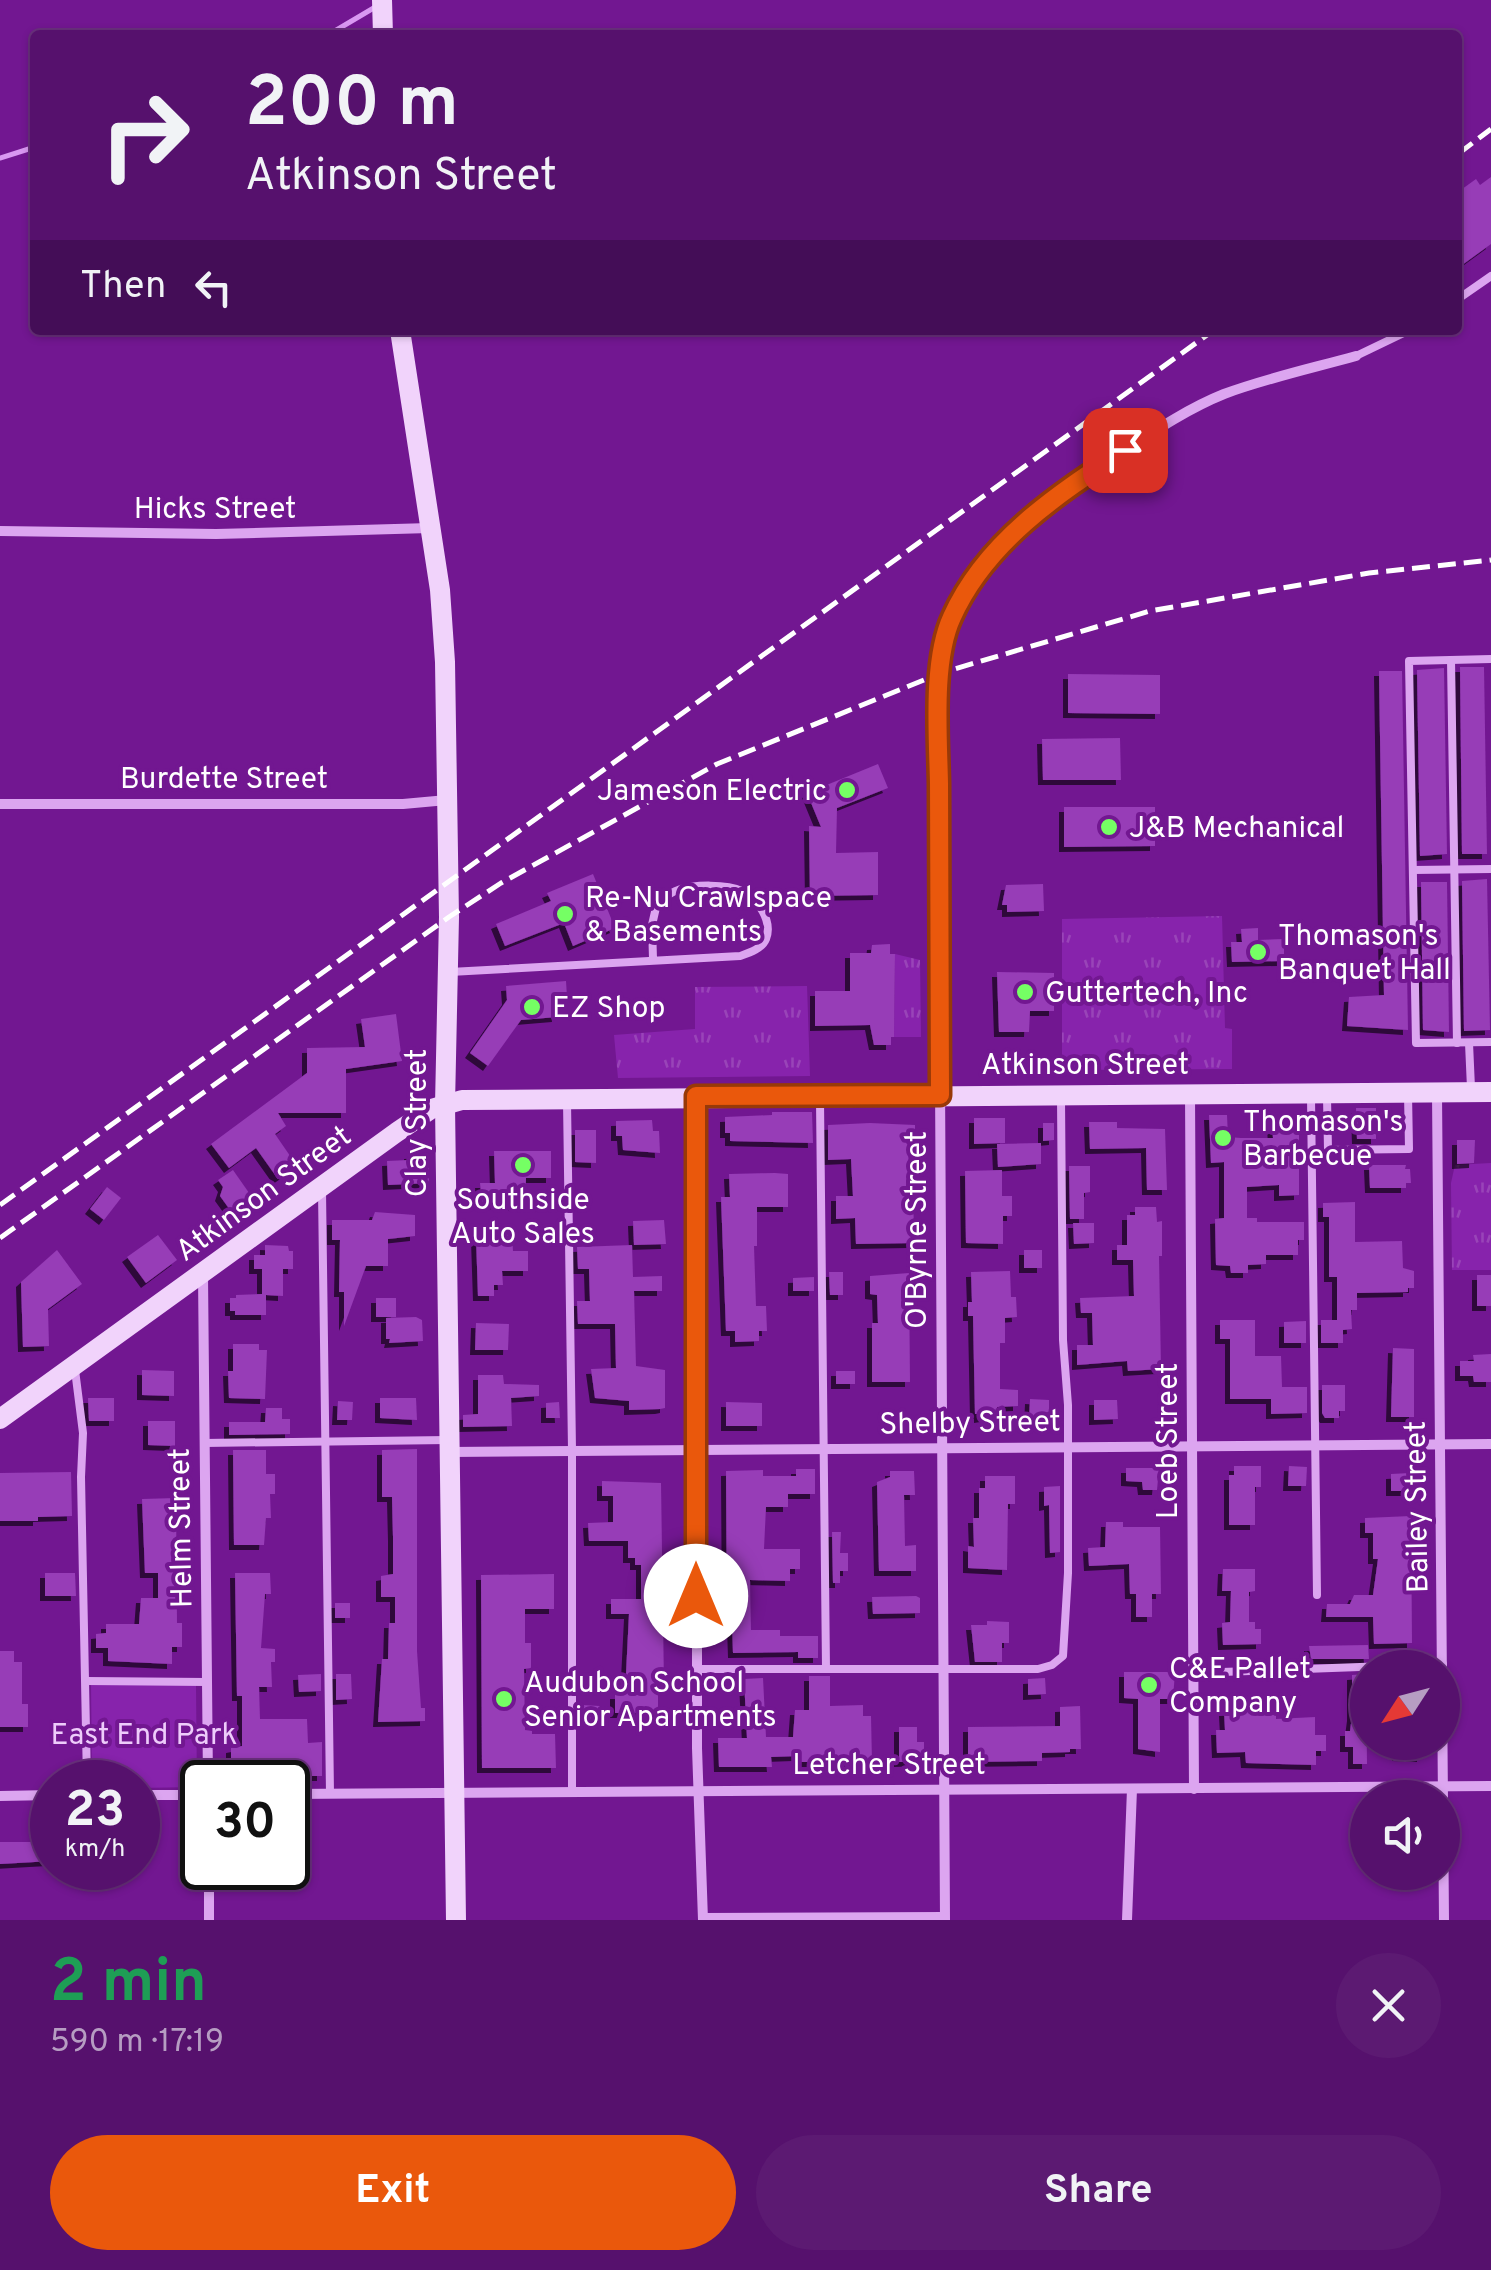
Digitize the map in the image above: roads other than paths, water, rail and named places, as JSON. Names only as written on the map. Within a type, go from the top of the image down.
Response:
[{"type":"street","points":[[382,0],[383,30]]},
{"type":"street","name":"Clay Street","points":[[401,335],[431,528],[445,662],[449,917],[445,1105],[456,1920]]},
{"type":"street","name":"O'Byrne Street","points":[[944,1918],[938,747],[946,634],[957,606],[987,562],[1042,506],[1154,432],[1228,393],[1356,356]]},
{"type":"street","name":"Hicks Street","points":[[0,531],[216,534],[431,528]]},
{"type":"street","name":"Burdette Street","points":[[0,804],[402,804],[448,800]]},
{"type":"street","name":"Atkinson Street","points":[[0,1419],[409,1124],[462,1100],[1481,1092]]},
{"type":"street","name":"Loeb Street","points":[[1190,1093],[1194,1789]]},
{"type":"street","name":"Bailey Street","points":[[1437,1093],[1443,1650]]},
{"type":"street","points":[[696,1096],[698,1790],[703,1918]]},
{"type":"street","name":"Helm Street","points":[[202,1274],[208,1760]]},
{"type":"street","name":"Shelby Street","points":[[449,1446],[572,1450],[942,1450],[1068,1445],[1491,1444]]},
{"type":"street","name":"Letcher Street","points":[[1460,1787],[1491,1786]]},
{"type":"street","name":"Letcher Street","points":[[310,1794],[1350,1788]]},
{"type":"street","points":[[1128,1920],[1132,1789]]},
{"type":"street","points":[[0,1796],[30,1796]]},
{"type":"street","points":[[209,1890],[209,1920]]},
{"type":"street","name":"Bailey Street","points":[[1444,1890],[1444,1920]]},
{"type":"lane","points":[[1462,296],[1491,276]]},
{"type":"lane","points":[[1356,356],[1400,335]]},
{"type":"lane","points":[[1491,659],[1409,660],[1416,1043],[1491,1042]]},
{"type":"lane","points":[[1451,660],[1457,1043]]},
{"type":"lane","points":[[1413,870],[1491,869]]},
{"type":"lane","points":[[446,972],[740,956],[756,950],[766,939],[766,921],[758,903],[741,890],[706,886],[677,890],[657,903],[652,959]]},
{"type":"lane","points":[[1469,1043],[1481,1092]]},
{"type":"lane","points":[[1319,1092],[1328,1150],[1409,1149],[1408,1093]]},
{"type":"lane","points":[[1317,1595],[1314,1444],[1319,1092]]},
{"type":"lane","points":[[697,1669],[1038,1668],[1052,1665],[1063,1656],[1068,1572],[1068,1445],[1061,1094]]},
{"type":"lane","points":[[820,1096],[826,1669]]},
{"type":"lane","points":[[567,1101],[572,1791]]},
{"type":"lane","points":[[322,1187],[330,1794]]},
{"type":"lane","points":[[74,1366],[83,1433],[80,1477],[87,1760]]},
{"type":"lane","points":[[204,1443],[449,1446]]},
{"type":"lane","points":[[1193,1673],[1350,1667]]},
{"type":"lane","points":[[86,1680],[207,1682]]},
{"type":"lane","points":[[703,1918],[944,1918]]},
{"type":"waterway","points":[[336,30],[377,6]]},
{"type":"waterway","points":[[0,158],[30,149]]},
{"type":"railway","points":[[1462,151],[1491,129]]},
{"type":"railway","points":[[0,1205],[1207,335]]},
{"type":"railway","points":[[0,1238],[449,917],[501,883],[717,764],[941,673],[1150,611],[1369,573],[1491,560]]},
{"type":"place","name":"Jameson Electric","points":[[847,790]]},
{"type":"place","name":"J&B Mechanical","points":[[1109,827]]},
{"type":"place","name":"Re-Nu Crawlspace & Basements","points":[[565,914]]},
{"type":"place","name":"Thomason's Banquet Hall","points":[[1258,952]]},
{"type":"place","name":"Guttertech, Inc","points":[[1025,992]]},
{"type":"place","name":"EZ Shop","points":[[532,1007]]},
{"type":"place","name":"Thomason's Barbecue","points":[[1223,1138]]},
{"type":"place","name":"Southside Auto Sales","points":[[523,1165]]},
{"type":"place","name":"C&E Pallet Company","points":[[1149,1685]]},
{"type":"place","name":"Audubon School Senior Apartments","points":[[504,1699]]},
{"type":"park label","name":"East End Park","points":[[144,1734]]}]
